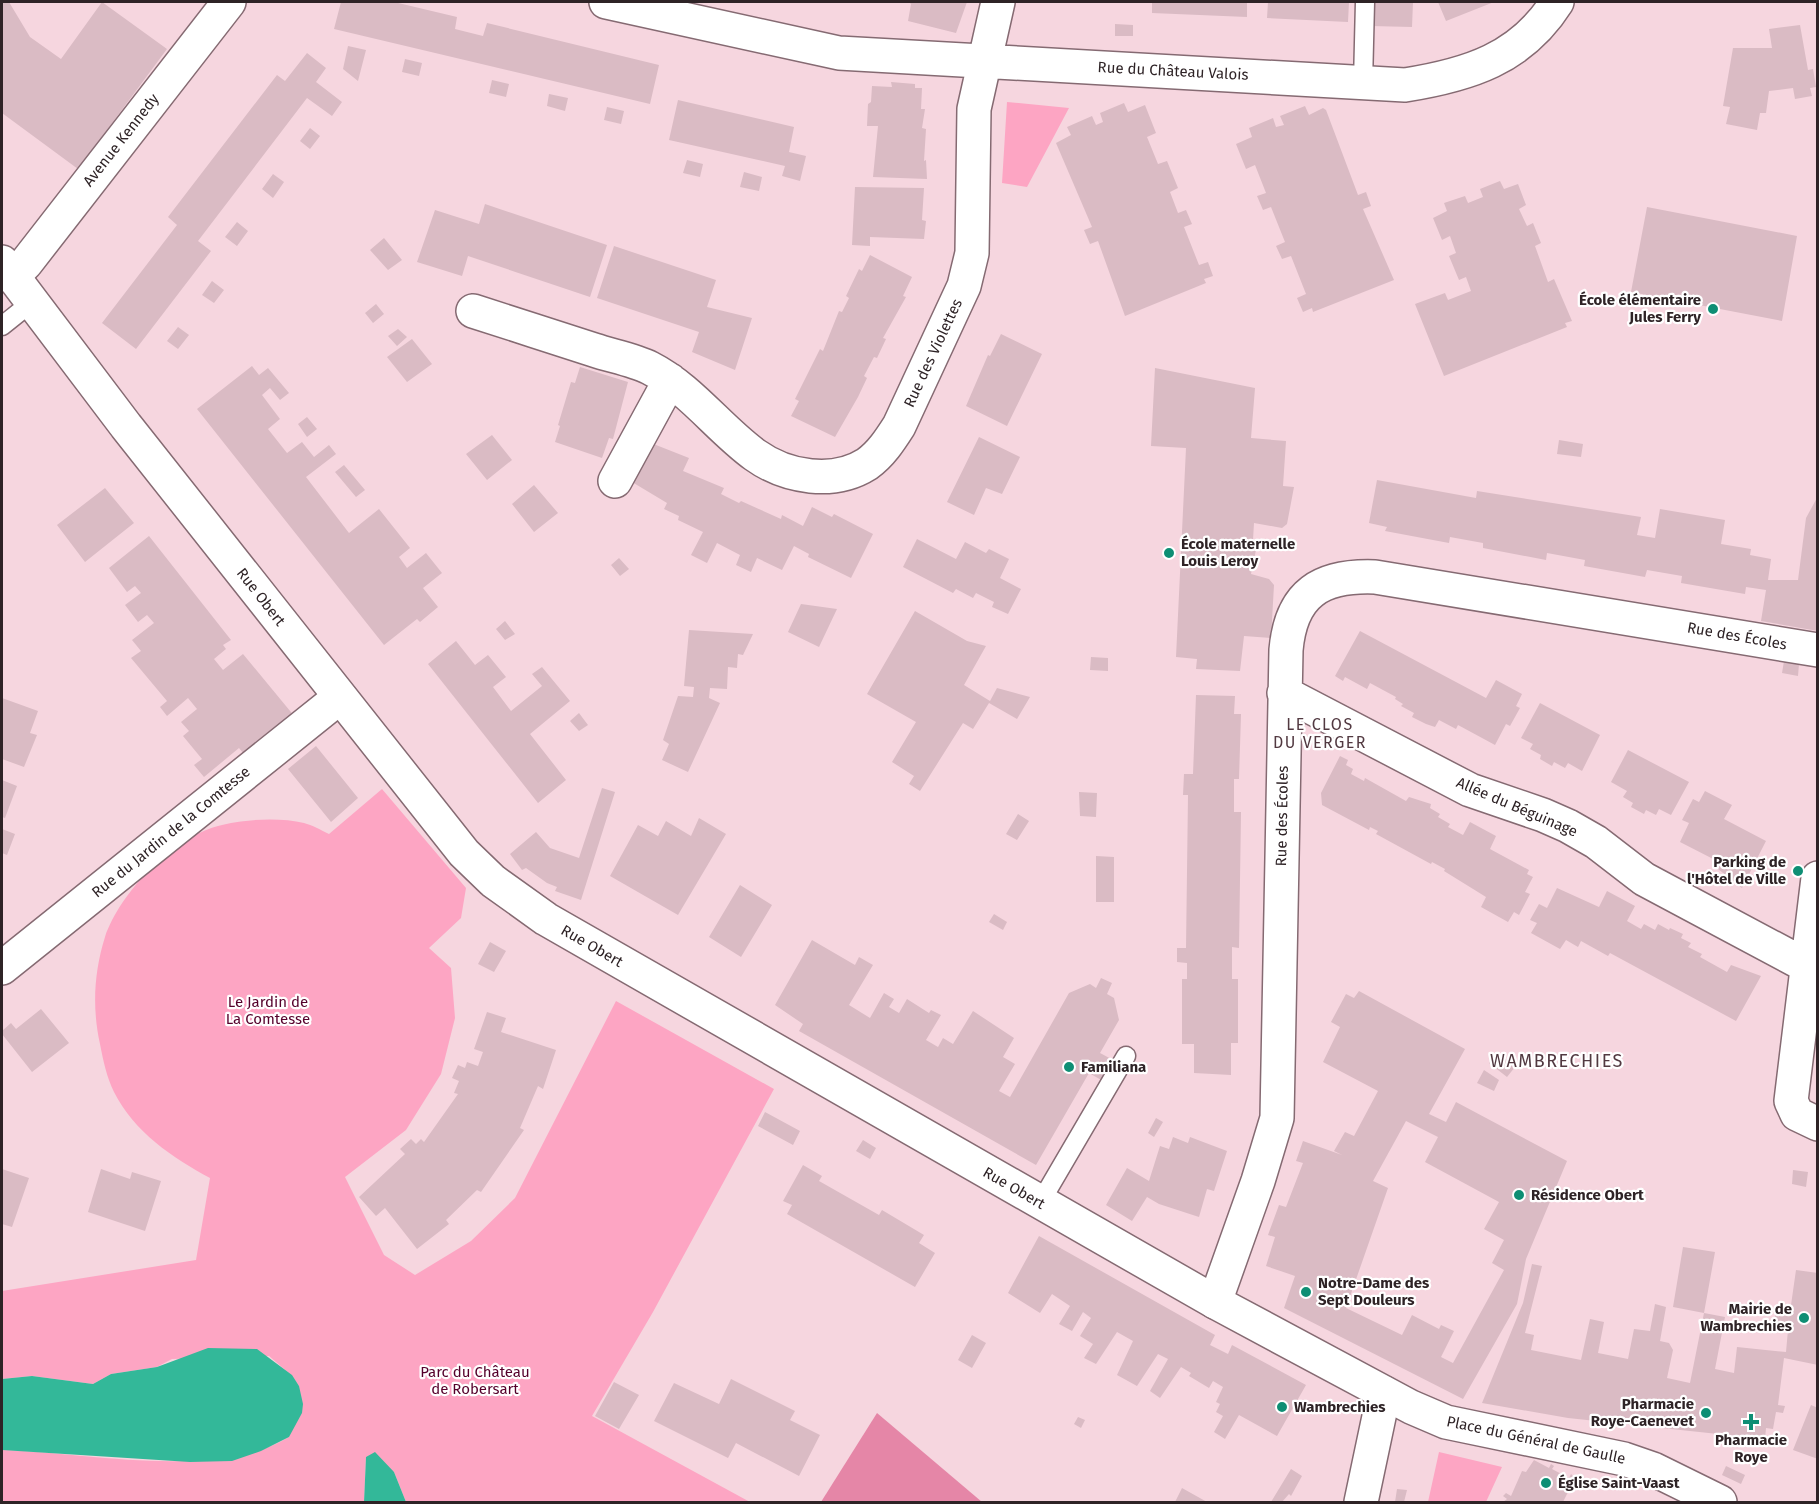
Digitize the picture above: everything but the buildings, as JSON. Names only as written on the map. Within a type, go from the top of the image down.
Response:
[{"type":"street","name":"Avenue Kennedy","points":[[7,270],[26,264],[229,2]]},
{"type":"street","name":"Rue du Château Valois","points":[[606,2],[838,53],[983,62],[1036,62],[1405,85],[1447,78],[1476,70],[1505,54],[1528,36],[1557,2]]},
{"type":"street","name":"Rue des Violettes","points":[[473,311],[649,367],[670,381],[756,456],[781,469],[808,476],[830,477],[851,472],[868,463],[885,447],[918,386],[964,286],[972,253],[974,109],[998,2]]},
{"type":"street","name":"Rue Obert","points":[[7,270],[126,426],[464,853],[510,895],[546,919],[1040,1203],[1215,1302],[1384,1393]]},
{"type":"street","points":[[615,481],[670,381]]},
{"type":"street","name":"Rue des Écoles","points":[[1215,1302],[1258,1181],[1277,1118],[1284,693],[1288,628],[1296,609],[1308,594],[1324,582],[1350,576],[1408,582],[1818,650]]},
{"type":"street","name":"Allée du Béguinage","points":[[1284,693],[1470,790],[1543,814],[1568,826],[1596,842],[1644,879],[1807,966]]},
{"type":"street","name":"Rue du Jardin de la Comtesse","points":[[2,968],[340,697]]},
{"type":"street","points":[[1818,878],[1791,1101],[1797,1114],[1818,1124]]},
{"type":"street","points":[[1361,1503],[1384,1393]]},
{"type":"street","name":"Place du Général de Gaulle","points":[[1384,1393],[1446,1422],[1624,1458],[1653,1468],[1720,1503]]},
{"type":"lane","points":[[1363,83],[1365,2]]},
{"type":"lane","points":[[2,326],[32,302]]},
{"type":"lane","points":[[1040,1203],[1126,1056]]},
{"type":"green space","points":[[1007,102],[1069,108],[1027,187],[1002,183]]},
{"type":"green space","name":"Parc du Château de Robersart","points":[[382,789],[466,888],[461,918],[429,948],[451,968],[455,1018],[441,1074],[406,1130],[345,1177],[384,1255],[415,1275],[471,1241],[515,1198],[616,1001],[774,1089],[653,1312],[592,1416],[750,1502],[406,1502],[394,1472],[366,1457],[364,1502],[2,1502],[2,1450],[149,1461],[188,1461],[225,1458],[259,1450],[289,1437],[299,1386],[291,1375],[269,1356],[172,1359],[157,1367],[111,1374],[93,1384],[32,1376],[2,1379],[2,1291],[196,1260],[210,1178],[169,1153],[132,1120],[122,1106],[107,1075],[97,1031],[95,990],[101,950],[112,920],[135,886],[166,855],[201,832],[249,820],[273,819],[304,823],[329,834]]},
{"type":"green space","points":[[1439,1452],[1502,1467],[1486,1502],[1428,1502]]},
{"type":"shaded area","points":[[208,1348],[257,1349],[292,1375],[299,1386],[303,1404],[302,1413],[289,1437],[261,1451],[232,1461],[190,1462],[2,1450],[2,1379],[32,1376],[93,1384],[111,1374],[157,1367]]},
{"type":"shaded area","points":[[877,1413],[982,1502],[821,1502]]},
{"type":"shaded area","points":[[375,1452],[394,1472],[406,1502],[364,1502],[366,1457]]},
{"type":"place","name":"École élémentaire Jules Ferry","points":[[1713,309]]},
{"type":"place","name":"École maternelle Louis Leroy","points":[[1169,553]]},
{"type":"place","name":"Parking de l'Hôtel de Ville","points":[[1798,871]]},
{"type":"place","name":"Familiana","points":[[1069,1067]]},
{"type":"place","name":"Résidence Obert","points":[[1519,1195]]},
{"type":"place","name":"Notre-Dame des Sept Douleurs","points":[[1306,1292]]},
{"type":"place","name":"Mairie de Wambrechies","points":[[1804,1318]]},
{"type":"place","name":"Wambrechies","points":[[1282,1407]]},
{"type":"place","name":"Pharmacie Roye-Caenevet","points":[[1706,1413]]},
{"type":"place","name":"Pharmacie Roye","points":[[1751,1422]]},
{"type":"place","name":"Église Saint-Vaast","points":[[1546,1483]]},
{"type":"district","name":"LE CLOS DU VERGER","points":[[1320,733]]},
{"type":"district","name":"WAMBRECHIES","points":[[1557,1061]]},
{"type":"park label","name":"Le Jardin de La Comtesse","points":[[268,1010]]}]
